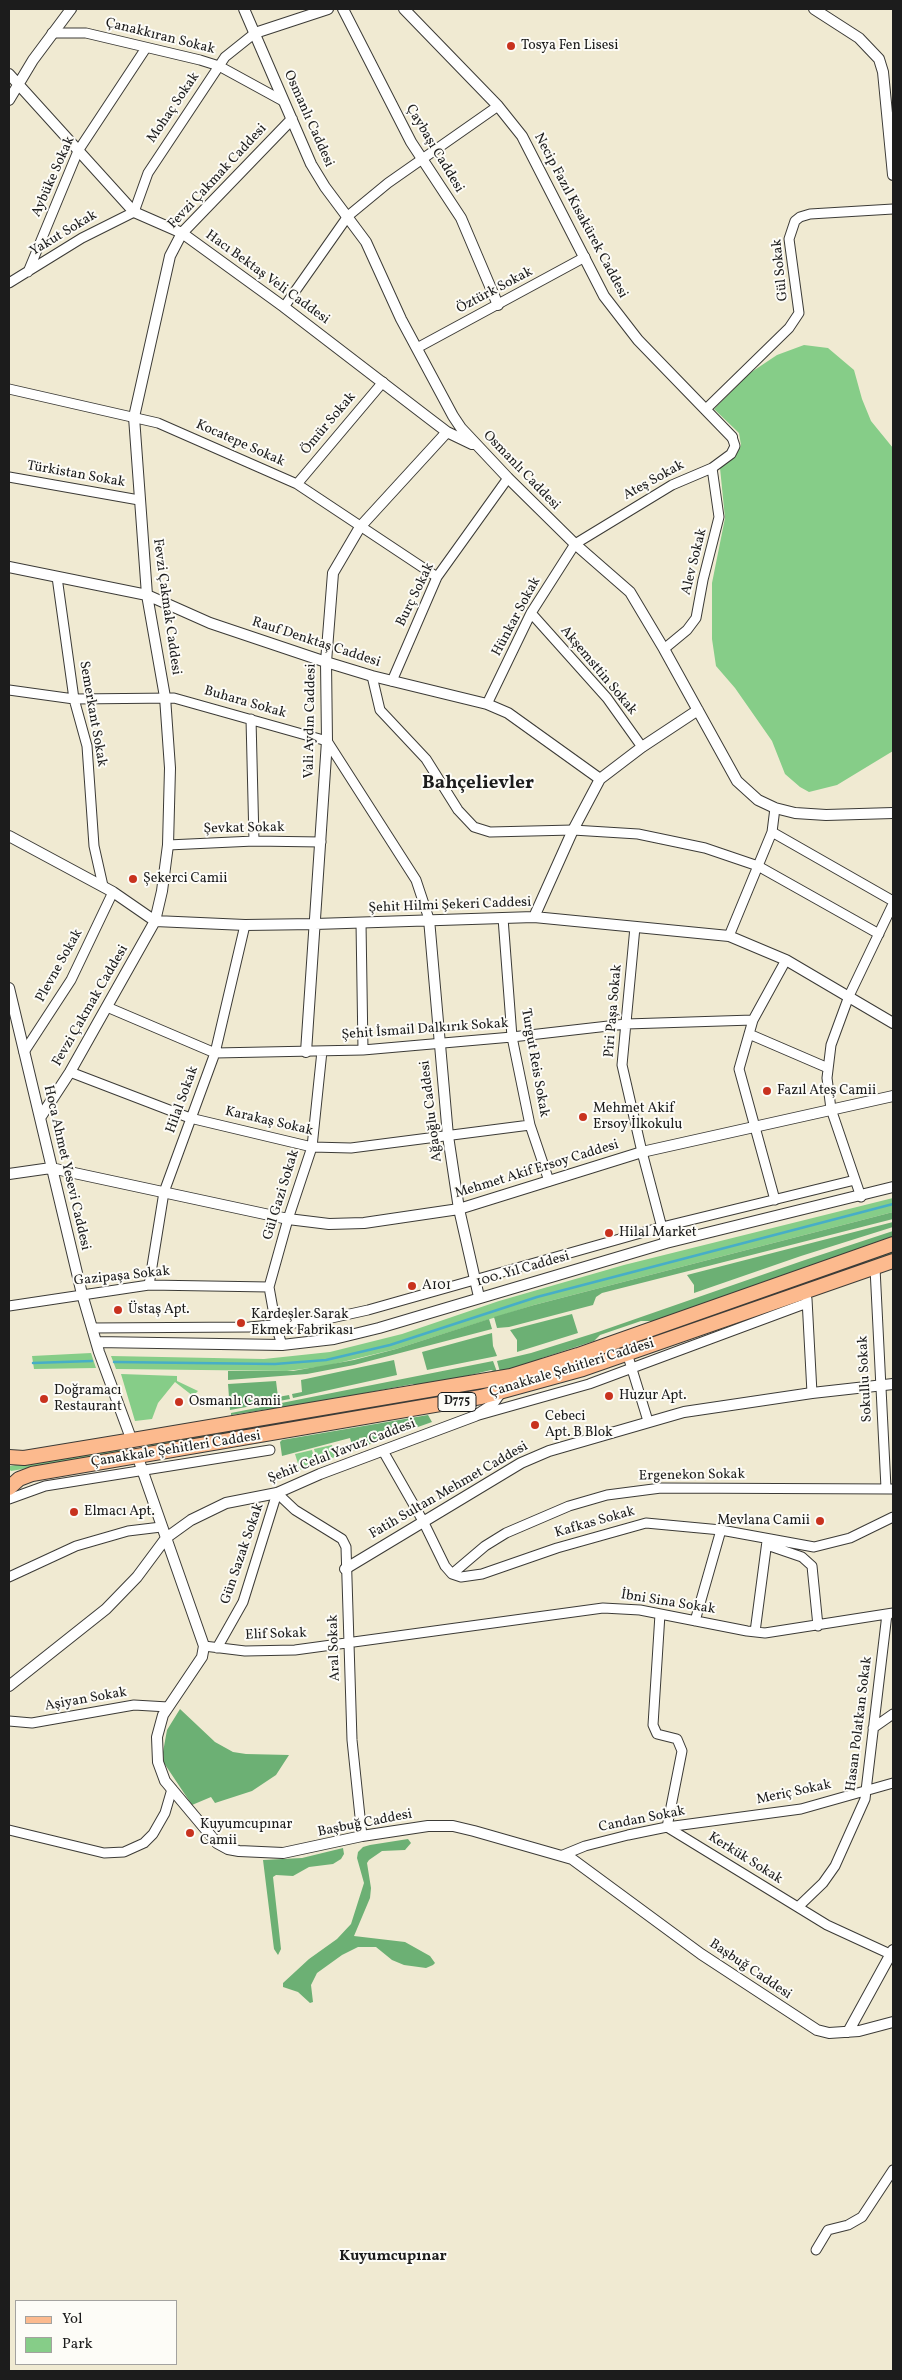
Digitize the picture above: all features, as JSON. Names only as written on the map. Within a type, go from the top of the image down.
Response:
[{"type":"main road","name":"Çanakkale Şehitleri Caddesi","points":[[9,1493],[19,1479],[32,1474],[422,1409],[501,1392],[513,1382],[578,1355],[893,1244]]},
{"type":"main road","name":"Çanakkale Şehitleri Caddesi","points":[[9,1457],[24,1458],[513,1382],[627,1354],[807,1296],[893,1262]]},
{"type":"main road","points":[[132,1441],[137,1456]]},
{"type":"street","points":[[9,100],[52,33],[71,9]]},
{"type":"street","name":"Osmanlı Caddesi","points":[[244,9],[318,177],[348,216],[376,259],[395,306],[453,416],[508,478],[575,544],[630,592],[664,649],[737,781],[758,800],[775,808],[794,813],[826,815],[893,813]]},
{"type":"street","points":[[255,32],[328,9]]},
{"type":"street","name":"Çaybaşı Caddesi","points":[[343,9],[421,159],[461,218],[498,305]]},
{"type":"street","name":"Necip Fazıl Kısakürek Caddesi","points":[[404,9],[498,106],[522,136],[604,296],[638,340],[732,437]]},
{"type":"street","points":[[814,9],[859,38],[879,59],[883,72],[893,175]]},
{"type":"street","name":"Mohaç Sokak","points":[[134,212],[148,173],[219,66],[234,48],[255,32]]},
{"type":"street","name":"Çanakkıran Sokak","points":[[52,33],[86,33],[219,66],[283,101]]},
{"type":"street","name":"Aybüke Sokak","points":[[28,272],[78,150],[146,48]]},
{"type":"street","name":"Hacı Bektaş Veli Caddesi","points":[[9,74],[134,212],[182,233],[284,307],[447,432],[480,448]]},
{"type":"street","points":[[284,307],[348,216],[421,159],[498,106]]},
{"type":"street","name":"Fevzi Çakmak Caddesi","points":[[40,1118],[70,1072],[154,921],[168,845],[171,788],[165,697],[147,594],[134,417],[170,256],[182,233],[292,120]]},
{"type":"street","name":"Gül Sokak","points":[[706,409],[789,328],[799,313],[789,239],[795,221],[800,216],[810,214],[893,209]]},
{"type":"street","name":"Yakut Sokak","points":[[9,283],[82,238],[134,212]]},
{"type":"street","name":"Öztürk Sokak","points":[[417,348],[585,257]]},
{"type":"street","name":"Ömür Sokak","points":[[297,484],[383,382]]},
{"type":"street","name":"Kocatepe Sokak","points":[[9,389],[158,423],[297,484],[437,577]]},
{"type":"street","name":"Vali Aydın Caddesi","points":[[306,1052],[327,741],[326,662],[333,573],[360,527],[447,432]]},
{"type":"street","name":"Ateş Sokak","points":[[575,544],[672,485],[712,468],[731,454],[735,446],[732,437]]},
{"type":"street","name":"Alev Sokak","points":[[664,649],[687,630],[696,618],[703,580],[719,517],[712,468]]},
{"type":"street","name":"Türkistan Sokak","points":[[9,477],[139,500]]},
{"type":"street","name":"Burç Sokak","points":[[392,680],[437,577],[508,478]]},
{"type":"street","name":"Hünkar Sokak","points":[[487,704],[531,613],[575,544]]},
{"type":"street","name":"Rauf Denktaş Caddesi","points":[[9,567],[147,594],[210,623],[326,662],[372,676],[487,704],[508,714],[600,779]]},
{"type":"street","name":"Semerkant Sokak","points":[[57,577],[74,699],[87,746],[94,846],[103,886]]},
{"type":"street","name":"Akşemsttin Sokak","points":[[531,613],[602,692],[642,747]]},
{"type":"street","points":[[372,676],[380,710],[426,759],[458,810],[474,828],[490,832],[573,830],[664,838],[705,848],[758,866],[879,934]]},
{"type":"street","name":"Buhara Sokak","points":[[9,690],[74,699],[165,697],[184,700],[327,741]]},
{"type":"street","points":[[534,917],[573,830],[600,779],[642,747],[698,710]]},
{"type":"street","points":[[251,719],[254,841]]},
{"type":"street","points":[[327,741],[416,880],[429,919]]},
{"type":"street","points":[[729,936],[772,832],[775,808]]},
{"type":"street","points":[[772,832],[893,902],[849,996],[831,1045],[828,1068],[827,1078],[831,1109],[861,1196]]},
{"type":"street","points":[[9,836],[114,892],[154,921]]},
{"type":"street","name":"Şevkat Sokak","points":[[168,845],[254,841],[320,842]]},
{"type":"street","name":"Plevne Sokak","points":[[24,1052],[75,973],[114,892]]},
{"type":"street","name":"Şehit Hilmi Şekeri Caddesi","points":[[154,921],[245,925],[534,917],[729,936],[786,960],[893,1023]]},
{"type":"street","name":"Turgut Reis Sokak","points":[[503,918],[512,1037],[530,1125],[549,1181]]},
{"type":"street","name":"Ağaoğlu Caddesi","points":[[429,919],[438,1042],[448,1136],[459,1209],[479,1297]]},
{"type":"street","points":[[361,923],[363,1050]]},
{"type":"street","name":"Hilal Sokak","points":[[149,1285],[164,1192],[215,1053],[245,925]]},
{"type":"street","name":"Piri Paşa Sokak","points":[[635,927],[622,1065],[666,1243]]},
{"type":"street","points":[[775,1200],[753,1127],[739,1070],[753,1020],[786,960]]},
{"type":"street","name":"Hoca Ahmet Yesevi Caddesi","points":[[9,988],[82,1294],[106,1372],[132,1441]]},
{"type":"street","name":"Şehit İsmail Dalkırık Sokak","points":[[107,1007],[215,1053],[363,1050],[512,1037],[626,1024],[753,1020]]},
{"type":"street","points":[[749,1034],[828,1068]]},
{"type":"street","name":"Gül Gazi Sokak","points":[[282,1345],[276,1326],[269,1287],[288,1219],[312,1147],[322,1051]]},
{"type":"street","name":"Karakaş Sokak","points":[[70,1072],[190,1118],[312,1147],[351,1148],[530,1125]]},
{"type":"street","name":"Mehmet Akif Ersoy Caddesi","points":[[9,1174],[51,1168],[288,1219],[346,1225],[459,1209],[642,1152],[893,1096]]},
{"type":"street","name":"100. Yıl Caddesi","points":[[92,1328],[276,1326],[300,1324],[341,1316],[662,1227],[855,1180]]},
{"type":"street","name":"100. Yıl Caddesi","points":[[98,1347],[282,1345],[307,1343],[357,1333],[666,1243],[893,1187]]},
{"type":"street","name":"Sokullu Sokak","points":[[875,1268],[880,1386],[890,1489]]},
{"type":"street","name":"Gazipaşa Sokak","points":[[9,1306],[149,1285],[269,1287]]},
{"type":"street","points":[[807,1296],[812,1393]]},
{"type":"street","name":"Çanakkale Şehitleri Caddesi","points":[[475,1416],[568,1390],[631,1368],[807,1296]]},
{"type":"street","points":[[627,1354],[648,1421]]},
{"type":"street","name":"Fatih Sultan Mehmet Caddesi","points":[[345,1569],[530,1458],[648,1421],[684,1412],[812,1393],[893,1384]]},
{"type":"street","name":"Şehit Celal Yavuz Caddesi","points":[[9,1686],[106,1609],[136,1577],[166,1538],[192,1520],[226,1503],[277,1493],[320,1474],[475,1416],[492,1405],[501,1392]]},
{"type":"street","points":[[212,1444],[214,1459]]},
{"type":"street","name":"Çanakkale Şehitleri Caddesi","points":[[9,1493],[270,1450]]},
{"type":"street","points":[[383,1451],[423,1521],[445,1566],[452,1574]]},
{"type":"street","points":[[137,1456],[204,1646]]},
{"type":"street","name":"Ergenekon Sokak","points":[[452,1574],[485,1546],[506,1533],[569,1506],[606,1495],[661,1488],[890,1489]]},
{"type":"street","name":"Aral Sokak","points":[[277,1493],[295,1510],[342,1539],[346,1547],[345,1569],[352,1740],[362,1836]]},
{"type":"street","name":"Gün Sazak Sokak","points":[[217,1648],[243,1602],[277,1493]]},
{"type":"street","name":"Kafkas Sokak","points":[[452,1574],[474,1576],[557,1548],[641,1524],[658,1522],[721,1530],[767,1542],[802,1547],[824,1546],[850,1538],[893,1517]]},
{"type":"street","points":[[9,1577],[76,1546],[128,1531],[161,1526]]},
{"type":"street","points":[[696,1621],[721,1530]]},
{"type":"street","points":[[755,1632],[767,1542],[802,1557],[812,1566],[818,1626]]},
{"type":"street","name":"İbni Sina Sokak","points":[[348,1642],[428,1633],[603,1608],[640,1610],[755,1632],[776,1632],[890,1614]]},
{"type":"street","points":[[660,1614],[652,1720],[657,1734],[677,1739],[682,1751],[667,1827]]},
{"type":"street","name":"Hasan Polatkan Sokak","points":[[798,1908],[823,1882],[835,1866],[867,1790],[873,1728],[890,1614]]},
{"type":"street","name":"Elif Sokak","points":[[204,1646],[276,1651],[348,1642]]},
{"type":"street","name":"Başbuğ Caddesi","points":[[204,1646],[202,1657],[168,1707],[159,1726],[157,1750],[161,1772],[172,1789],[210,1837],[228,1850],[252,1853],[283,1853],[362,1836],[428,1826],[453,1826],[563,1855],[583,1866],[628,1903],[807,2025],[829,2033],[848,2032],[893,2022]]},
{"type":"street","name":"Aşiyan Sokak","points":[[9,1721],[32,1722],[134,1705],[168,1707]]},
{"type":"street","points":[[873,1728],[893,1714]]},
{"type":"street","name":"Meriç Sokak","points":[[728,1819],[802,1809],[893,1783]]},
{"type":"street","points":[[9,1830],[104,1853],[124,1852],[144,1843],[153,1834],[165,1813],[172,1789]]},
{"type":"street","name":"Candan Sokak","points":[[563,1855],[594,1844],[667,1827],[728,1819]]},
{"type":"street","name":"Kerkük Sokak","points":[[667,1827],[827,1925],[892,1952]]},
{"type":"street","points":[[848,2032],[892,1952]]},
{"type":"street","points":[[816,2250],[828,2230],[848,2225],[862,2217],[893,2170]]},
{"type":"green space","points":[[804,345],[828,348],[854,370],[862,399],[871,421],[893,448],[893,751],[837,785],[809,792],[785,774],[772,741],[735,688],[716,666],[712,639],[712,583],[725,518],[720,468],[735,457],[741,445],[739,433],[714,409],[750,373],[777,355]]},
{"type":"green space","points":[[893,1198],[893,1212],[534,1305],[396,1349],[326,1366],[287,1371],[116,1369],[111,1356],[264,1359],[330,1352],[402,1334],[499,1301],[624,1265]]},
{"type":"green space","points":[[893,1212],[893,1219],[602,1293],[596,1297],[593,1305],[509,1327],[497,1328],[494,1317],[534,1305]]},
{"type":"green space","points":[[893,1222],[893,1227],[694,1293],[694,1285],[687,1275]]},
{"type":"green space","points":[[893,1231],[893,1238],[655,1321],[641,1321],[600,1335],[594,1341],[542,1358],[535,1364],[500,1372],[497,1361],[531,1353],[598,1332]]},
{"type":"green space","points":[[893,1251],[893,1255],[574,1365],[532,1377]]},
{"type":"green space","points":[[572,1314],[578,1333],[517,1352],[517,1340],[510,1330]]},
{"type":"green space","points":[[489,1319],[492,1329],[354,1365],[307,1374],[228,1380],[228,1371],[293,1371],[354,1360],[396,1349]]},
{"type":"green space","points":[[492,1333],[493,1346],[497,1356],[427,1370],[422,1352]]},
{"type":"green space","points":[[91,1353],[96,1368],[34,1369],[32,1356]]},
{"type":"green space","points":[[394,1360],[397,1375],[293,1398],[292,1394],[302,1392],[301,1380]]},
{"type":"green space","points":[[493,1361],[497,1372],[491,1370],[417,1388],[413,1384],[271,1411],[269,1409],[231,1415],[231,1413]]},
{"type":"green space","points":[[121,1374],[177,1376],[177,1381],[198,1391],[193,1396],[175,1382],[158,1403],[152,1419],[135,1421]]},
{"type":"green space","points":[[276,1381],[278,1397],[289,1395],[290,1399],[230,1410],[228,1384]]},
{"type":"green space","points":[[490,1386],[489,1388],[466,1394],[144,1450],[142,1447],[143,1445]]},
{"type":"green space","points":[[428,1415],[432,1422],[387,1438],[385,1430],[380,1432],[382,1440],[365,1446],[366,1437],[359,1438],[363,1447],[354,1451],[350,1438],[282,1456],[280,1442],[282,1440]]},
{"type":"green space","points":[[332,1445],[335,1457],[318,1464],[314,1449]]},
{"type":"green space","points":[[120,1447],[123,1450],[121,1452],[11,1471],[9,1469],[10,1466]]},
{"type":"green space","points":[[312,1450],[316,1464],[300,1470],[295,1454]]},
{"type":"green space","points":[[180,1709],[215,1742],[233,1752],[289,1755],[276,1775],[252,1791],[215,1803],[211,1797],[192,1805],[164,1763],[163,1752],[167,1730]]},
{"type":"green space","points":[[408,1839],[411,1843],[405,1850],[382,1851],[367,1863],[371,1888],[370,1898],[354,1936],[405,1942],[430,1956],[435,1963],[426,1968],[404,1965],[392,1960],[376,1947],[358,1947],[342,1955],[317,1973],[311,1985],[313,2002],[310,2003],[298,1992],[283,1987],[283,1983],[309,1959],[337,1939],[351,1924],[364,1883],[357,1858],[358,1852],[363,1847],[370,1845]]},
{"type":"green space","points":[[343,1848],[344,1854],[341,1859],[333,1864],[309,1867],[293,1876],[276,1875],[273,1877],[281,1949],[278,1955],[274,1949],[263,1860],[302,1858]]},
{"type":"waterway","points":[[114,1362],[275,1364],[326,1360],[390,1345],[537,1297],[893,1204]]},
{"type":"waterway","points":[[33,1363],[92,1361]]},
{"type":"place","name":"Tosya Fen Lisesi","points":[[511,46]]},
{"type":"place","name":"Şekerci Camii","points":[[133,879]]},
{"type":"place","name":"Fazıl Ateş Camii","points":[[767,1091]]},
{"type":"place","name":"Mehmet Akif Ersoy İlkokulu","points":[[583,1117]]},
{"type":"place","name":"Hilal Market","points":[[609,1233]]},
{"type":"place","name":"A101","points":[[412,1286]]},
{"type":"place","name":"Üstaş Apt.","points":[[118,1310]]},
{"type":"place","name":"Kardeşler Sarak Ekmek Fabrikası","points":[[241,1323]]},
{"type":"place","name":"Huzur Apt.","points":[[609,1396]]},
{"type":"place","name":"Doğramacı Restaurant","points":[[44,1399]]},
{"type":"place","name":"Osmanlı Camii","points":[[179,1402]]},
{"type":"place","name":"Cebeci Apt. B Blok","points":[[535,1425]]},
{"type":"place","name":"Elmacı Apt.","points":[[74,1512]]},
{"type":"place","name":"Mevlana Camii","points":[[820,1521]]},
{"type":"place","name":"Kuyumcupınar Camii","points":[[190,1833]]},
{"type":"district","name":"Bahçelievler","points":[[478,785]]},
{"type":"district","name":"Kuyumcupınar","points":[[393,2257]]}]
